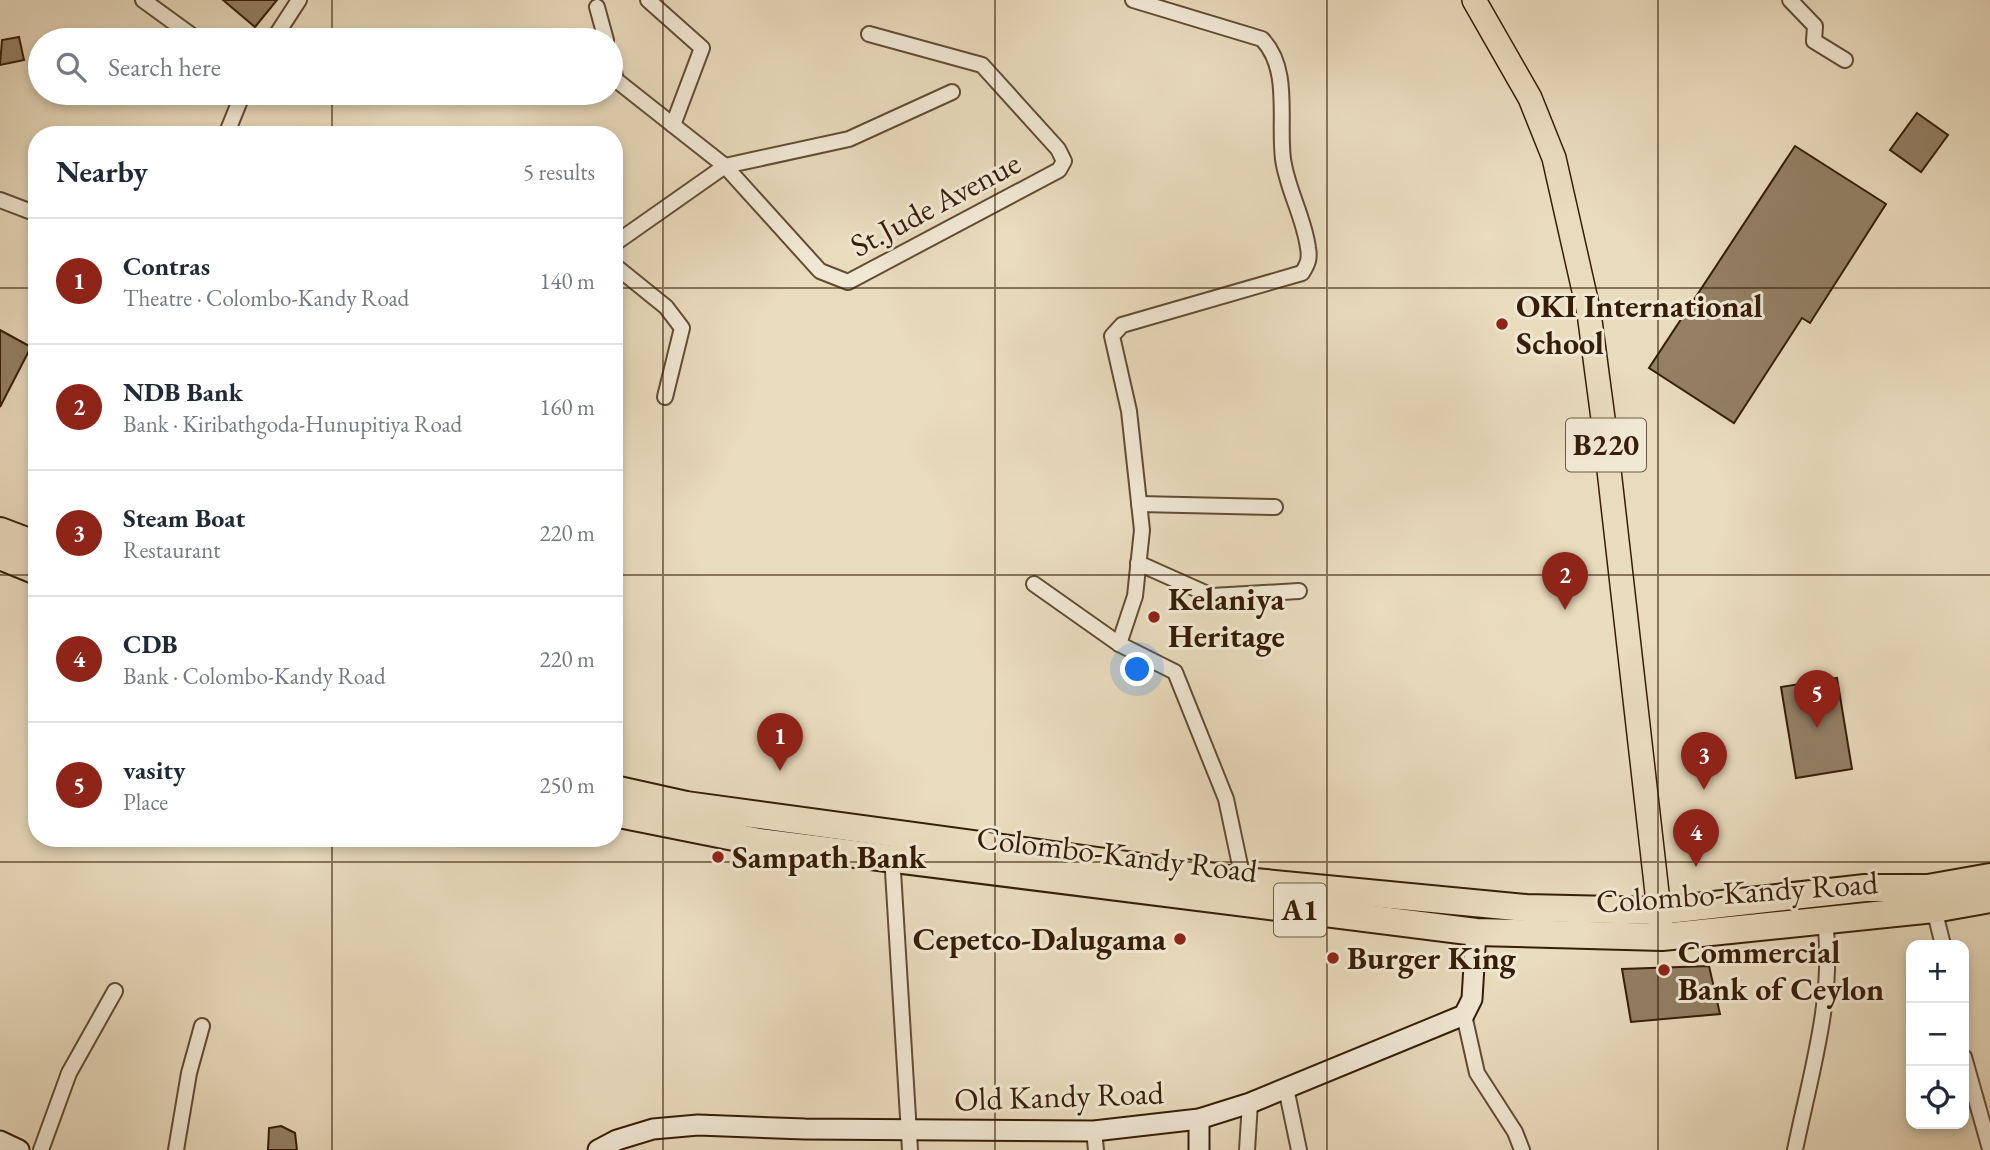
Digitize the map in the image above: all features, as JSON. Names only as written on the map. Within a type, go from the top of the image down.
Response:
[{"type":"highway","points":[[0,531],[28,542]]},
{"type":"highway","points":[[0,556],[28,567]]},
{"type":"highway","name":"Colombo-Kandy Road","points":[[623,791],[893,847],[1245,892],[1476,932],[1661,924],[1825,921],[1934,909],[1990,899]]},
{"type":"highway","name":"Colombo-Kandy Road","points":[[623,815],[759,842],[893,847]]},
{"type":"highway","name":"Colombo-Kandy Road","points":[[1245,892],[1526,908],[1661,924],[1865,888],[1928,888],[1990,877]]},
{"type":"main road","name":"B220","points":[[1474,0],[1530,98],[1554,158],[1588,313],[1604,426],[1661,924]]},
{"type":"street","points":[[143,0],[182,28]]},
{"type":"street","points":[[281,28],[299,0]]},
{"type":"street","points":[[649,0],[702,48],[673,125]]},
{"type":"street","points":[[1119,644],[1135,596],[1142,530],[1129,411],[1112,336],[1122,325],[1302,273],[1308,263],[1308,247],[1283,160],[1278,69],[1272,49],[1262,39],[1133,0]]},
{"type":"street","points":[[1790,0],[1815,26],[1814,41],[1845,60]]},
{"type":"street","points":[[597,7],[603,28]]},
{"type":"street","name":"St.Jude Avenue","points":[[725,166],[820,271],[848,282],[1059,170],[1064,161],[1058,149],[982,65],[869,34]]},
{"type":"street","points":[[623,85],[725,166]]},
{"type":"street","points":[[623,238],[725,166],[849,139],[952,92]]},
{"type":"street","points":[[230,126],[238,105]]},
{"type":"street","points":[[0,200],[28,211]]},
{"type":"street","points":[[623,272],[666,307],[682,328],[665,397]]},
{"type":"street","points":[[1139,504],[1275,507]]},
{"type":"street","points":[[1138,563],[1212,596],[1299,591]]},
{"type":"street","points":[[1034,584],[1119,644],[1175,672],[1226,799],[1245,892]]},
{"type":"street","points":[[893,847],[910,1150]]},
{"type":"street","points":[[1934,909],[1942,940]]},
{"type":"street","points":[[1796,1150],[1824,1007],[1829,950],[1825,921]]},
{"type":"street","points":[[1476,932],[1472,999],[1464,1015],[1477,1073],[1515,1132],[1522,1150]]},
{"type":"street","points":[[41,1150],[69,1073],[115,991]]},
{"type":"street","name":"Old Kandy Road","points":[[598,1150],[617,1140],[653,1129],[698,1125],[907,1130],[1095,1140],[1199,1119],[1250,1103],[1464,1015]]},
{"type":"street","points":[[176,1150],[188,1073],[202,1026]]},
{"type":"street","points":[[1967,1066],[1990,1149]]},
{"type":"street","points":[[1286,1088],[1299,1150]]},
{"type":"street","points":[[1247,1150],[1250,1103]]},
{"type":"street","points":[[1199,1119],[1199,1150]]},
{"type":"building","points":[[223,0],[277,0],[255,27]]},
{"type":"building","points":[[19,37],[24,60],[0,65],[2,40]]},
{"type":"building","points":[[1917,113],[1948,135],[1921,172],[1890,150]]},
{"type":"building","points":[[1795,146],[1886,204],[1810,323],[1802,318],[1734,423],[1649,368]]},
{"type":"building","points":[[0,330],[28,345],[28,353],[0,407]]},
{"type":"building","points":[[1837,678],[1852,769],[1796,778],[1781,687]]},
{"type":"building","points":[[1709,966],[1720,1014],[1631,1022],[1622,969]]},
{"type":"building","points":[[281,1126],[295,1133],[297,1150],[268,1150],[269,1128]]},
{"type":"place","name":"OKI International School","points":[[1502,324]]},
{"type":"place","name":"NDB Bank","points":[[1565,610]]},
{"type":"place","name":"Kelaniya Heritage","points":[[1154,617]]},
{"type":"place","name":"vasity","points":[[1817,728]]},
{"type":"place","name":"Contras","points":[[780,771]]},
{"type":"place","name":"Steam Boat","points":[[1704,790]]},
{"type":"place","name":"Sampath Bank","points":[[718,857]]},
{"type":"place","name":"CDB","points":[[1696,867]]},
{"type":"place","name":"Cepetco-Dalugama","points":[[1180,939]]},
{"type":"place","name":"Burger King","points":[[1333,958]]},
{"type":"place","name":"Commercial Bank of Ceylon","points":[[1664,970]]}]
